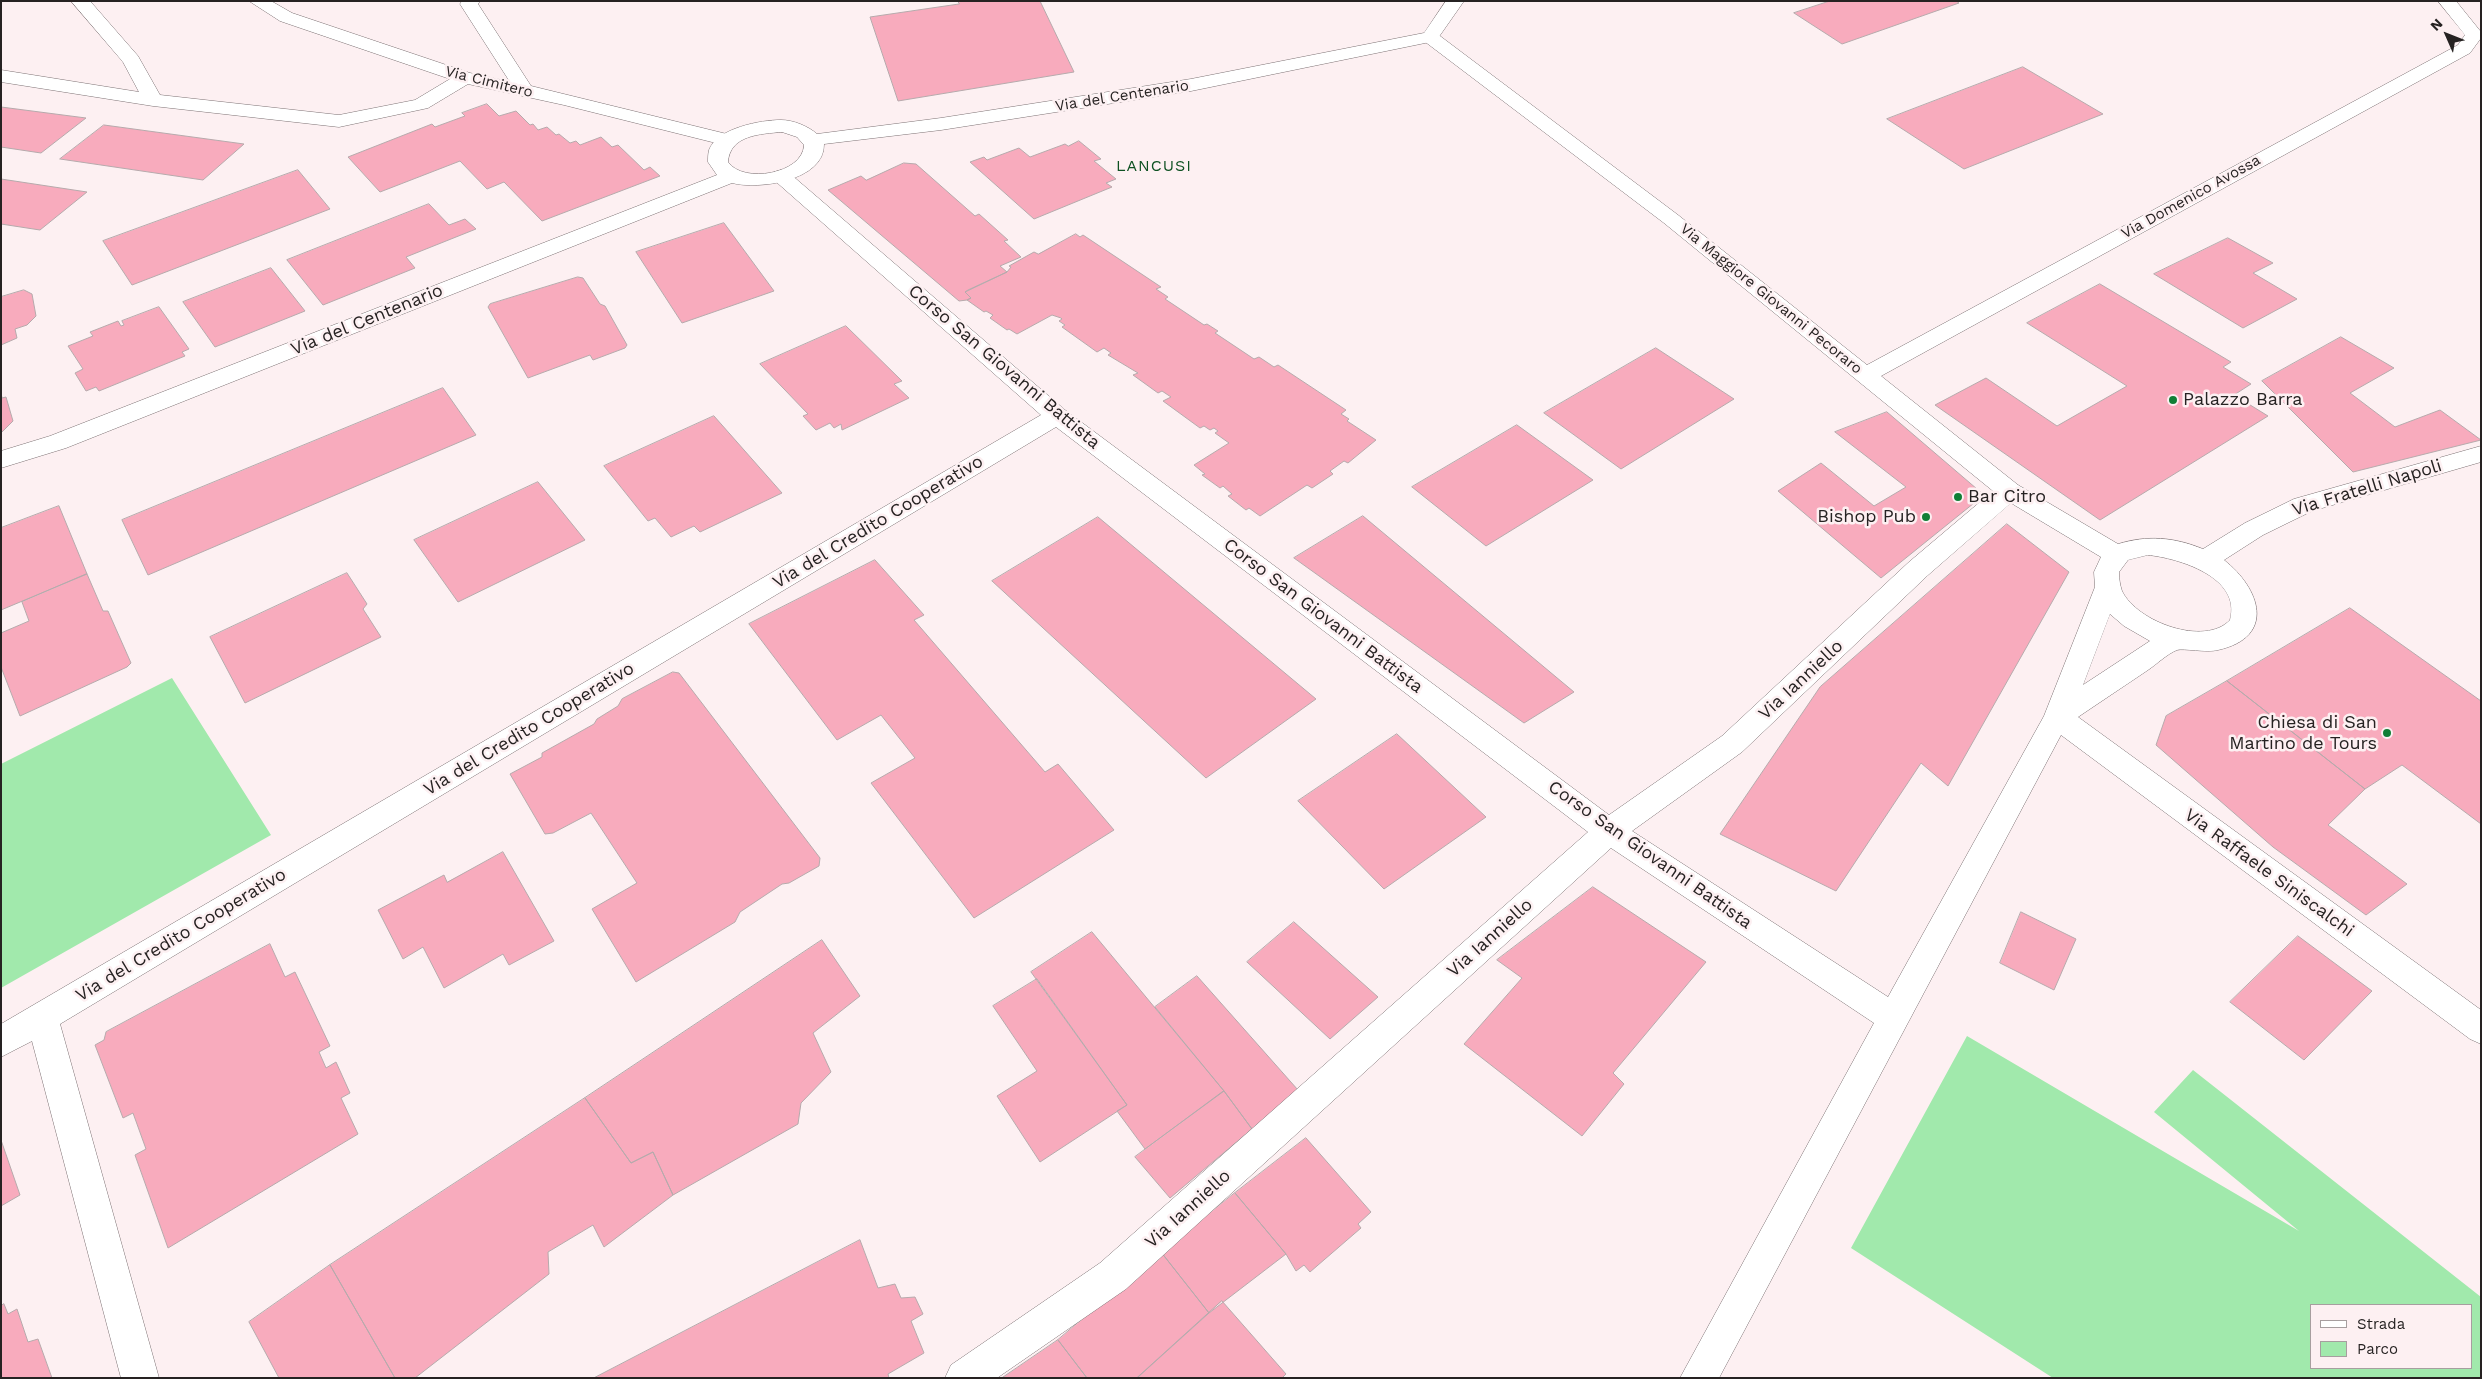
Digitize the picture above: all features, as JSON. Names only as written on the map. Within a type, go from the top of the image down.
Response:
[{"type":"street","points":[[80,1],[131,60],[153,100]]},
{"type":"street","name":"Via Cimitero","points":[[258,1],[286,17],[464,78],[728,140]]},
{"type":"street","points":[[471,1],[469,4],[525,91]]},
{"type":"street","points":[[1430,37],[1455,1]]},
{"type":"street","name":"Via Domenico Avossa","points":[[1865,374],[2464,49],[2474,35],[2447,1]]},
{"type":"street","name":"Via del Centenario","points":[[812,140],[942,124],[1191,86],[1430,37]]},
{"type":"street","name":"Via Maggiore Giovanni Pecoraro","points":[[1430,37],[1671,219],[2009,491],[2117,555]]},
{"type":"street","points":[[1,76],[153,100],[340,121],[421,104],[464,78]]},
{"type":"street","points":[[782,126],[805,133],[812,140],[815,148],[813,156],[795,171],[781,176],[755,180],[732,176],[722,171],[717,164],[716,156],[720,148],[728,140],[753,129],[782,126]]},
{"type":"street","name":"Via del Centenario","points":[[1,460],[58,442],[732,176]]},
{"type":"street","name":"Corso San Giovanni Battista","points":[[781,176],[1057,416],[1609,831],[1893,1018]]},
{"type":"street","name":"Via del Credito Cooperativo","points":[[1,1042],[1057,416]]},
{"type":"street","name":"Via Fratelli Napoli","points":[[2205,560],[2254,529],[2303,505],[2481,454]]},
{"type":"street","name":"Via Ianniello","points":[[964,1378],[1113,1276],[1609,831],[1732,744],[1918,569],[2009,491]]},
{"type":"street","points":[[2148,546],[2186,552],[2205,560],[2225,574],[2238,589],[2246,606],[2244,620],[2235,633],[2219,641],[2198,642],[2173,639],[2151,630],[2131,618],[2116,604],[2107,588],[2106,576],[2109,564],[2117,555],[2131,549],[2148,546]]},
{"type":"street","points":[[1699,1378],[2057,717],[2107,588]]},
{"type":"street","points":[[2057,717],[2173,639]]},
{"type":"street","name":"Via Raffaele Siniscalchi","points":[[2057,717],[2481,1029]]},
{"type":"street","points":[[42,1017],[128,1340],[140,1378]]},
{"type":"green space","points":[[172,678],[271,835],[1,988],[1,764]]},
{"type":"green space","points":[[1967,1036],[2299,1231],[2154,1112],[2193,1070],[2481,1297],[2481,1378],[2053,1378],[1851,1248]]},
{"type":"building","points":[[958,1],[1040,1],[1074,72],[898,101],[870,17],[959,4]]},
{"type":"building","points":[[1830,1],[1956,1],[1959,3],[1842,44],[1794,13]]},
{"type":"building","points":[[2023,67],[2103,114],[1964,169],[1887,119]]},
{"type":"building","points":[[487,104],[499,116],[516,111],[538,130],[547,127],[570,143],[576,141],[580,145],[601,137],[612,147],[618,145],[644,170],[650,167],[660,176],[542,221],[504,182],[487,189],[460,161],[380,192],[348,157],[432,124],[435,127],[465,116],[462,113]]},
{"type":"building","points":[[1,107],[86,118],[41,153],[1,147]]},
{"type":"building","points":[[104,125],[244,144],[203,180],[60,159]]},
{"type":"building","points":[[1079,141],[1101,159],[1094,161],[1116,179],[1106,183],[1112,187],[1034,219],[970,162],[984,157],[987,160],[1019,148],[1030,157]]},
{"type":"building","points":[[904,163],[916,164],[975,216],[979,214],[1008,240],[1004,241],[1021,257],[1000,266],[1007,272],[965,292],[971,298],[967,300],[959,301],[828,190],[861,176],[866,180]]},
{"type":"building","points":[[298,170],[330,209],[132,285],[103,241]]},
{"type":"building","points":[[1,179],[87,192],[40,230],[1,224]]},
{"type":"building","points":[[429,204],[449,225],[465,219],[476,229],[406,257],[415,268],[323,305],[287,260]]},
{"type":"building","points":[[724,223],[774,291],[682,323],[636,252]]},
{"type":"building","points":[[1076,234],[1080,237],[1083,235],[1161,287],[1156,289],[1168,297],[1165,299],[1204,325],[1207,324],[1218,331],[1215,333],[1254,359],[1259,357],[1274,367],[1278,365],[1346,410],[1341,414],[1349,419],[1347,421],[1376,440],[1348,463],[1344,461],[1330,471],[1333,474],[1312,488],[1307,485],[1260,516],[1249,508],[1246,510],[1228,496],[1232,494],[1223,486],[1220,488],[1202,475],[1205,474],[1194,465],[1229,443],[1215,433],[1218,431],[1214,428],[1210,430],[1204,426],[1200,428],[1163,401],[1171,397],[1162,391],[1158,393],[1133,375],[1138,373],[1108,355],[1111,353],[1104,348],[1097,352],[1062,327],[1065,325],[1059,321],[1061,318],[1052,315],[1017,334],[1009,329],[1007,330],[990,318],[993,315],[986,311],[984,312],[967,300],[971,298],[965,292],[968,290],[1007,272],[1011,267],[1009,266],[1034,252],[1038,254]]},
{"type":"building","points":[[2228,238],[2273,263],[2253,273],[2297,299],[2243,328],[2154,274]]},
{"type":"building","points":[[271,268],[305,311],[215,347],[183,302]]},
{"type":"building","points":[[578,277],[583,278],[600,304],[605,306],[627,345],[625,348],[593,360],[590,355],[528,378],[488,307],[490,304]]},
{"type":"building","name":"Palazzo Barra","points":[[2100,284],[2231,362],[2223,367],[2251,384],[2234,395],[2268,416],[2100,520],[1935,405],[1986,378],[2057,426],[2127,386],[2027,323]]},
{"type":"building","points":[[24,290],[32,294],[36,316],[27,325],[15,329],[17,338],[1,345],[1,297]]},
{"type":"building","points":[[159,307],[189,349],[182,352],[185,356],[99,391],[96,387],[86,391],[75,373],[83,369],[68,346],[93,336],[90,332],[118,321],[121,326],[124,325],[122,321]]},
{"type":"building","points":[[846,326],[902,381],[894,384],[909,398],[842,430],[841,424],[834,428],[830,423],[816,430],[803,416],[808,414],[760,364]]},
{"type":"building","points":[[2341,337],[2394,368],[2350,393],[2395,427],[2440,410],[2481,440],[2353,472],[2262,381]]},
{"type":"building","points":[[1656,348],[1734,399],[1621,469],[1544,413]]},
{"type":"building","points":[[443,388],[476,435],[148,575],[122,520]]},
{"type":"building","points":[[1,393],[2,398],[6,397],[13,421],[1,433]]},
{"type":"building","points":[[1887,412],[1984,495],[1881,578],[1778,491],[1821,463],[1874,506],[1906,487],[1835,432]]},
{"type":"building","points":[[714,416],[782,493],[700,532],[694,526],[671,537],[655,518],[648,521],[604,466]]},
{"type":"building","points":[[1517,425],[1593,480],[1486,546],[1412,487]]},
{"type":"building","points":[[538,482],[585,540],[458,602],[414,540]]},
{"type":"building","points":[[59,506],[87,574],[1,610],[1,528]]},
{"type":"building","points":[[1363,516],[1574,692],[1524,723],[1294,558]]},
{"type":"building","points":[[1098,517],[1316,699],[1206,778],[992,581]]},
{"type":"building","points":[[2007,524],[2069,572],[1948,786],[1921,763],[1836,891],[1720,834],[1820,687]]},
{"type":"building","points":[[875,560],[924,615],[914,620],[1045,772],[1058,764],[1114,830],[974,918],[871,783],[915,758],[881,715],[837,740],[749,624]]},
{"type":"building","points":[[347,573],[367,604],[363,609],[381,637],[245,703],[210,637]]},
{"type":"building","points":[[87,574],[103,611],[108,611],[131,663],[127,667],[20,716],[1,667],[1,633],[29,621],[22,602]]},
{"type":"building","name":"Chiesa di San Martino de Tours","points":[[2350,608],[2481,701],[2481,824],[2402,765],[2365,789],[2227,681]]},
{"type":"building","points":[[673,672],[679,673],[820,858],[819,866],[789,883],[782,884],[740,912],[735,922],[636,982],[592,909],[637,883],[591,813],[553,833],[545,834],[510,774],[542,757],[542,753],[594,724],[597,719],[618,706],[622,699]]},
{"type":"building","points":[[2227,681],[2365,789],[2328,825],[2407,884],[2366,915],[2273,847],[2156,745],[2166,716]]},
{"type":"building","points":[[1397,734],[1486,817],[1384,889],[1298,801]]},
{"type":"building","points":[[503,852],[554,941],[509,965],[503,954],[444,988],[423,947],[403,959],[378,910],[444,875],[447,882]]},
{"type":"building","points":[[1593,887],[1706,962],[1613,1073],[1624,1084],[1582,1136],[1464,1044],[1522,978],[1497,960]]},
{"type":"building","points":[[2021,912],[2076,939],[2054,990],[2000,963]]},
{"type":"building","points":[[1294,922],[1378,997],[1330,1039],[1247,962]]},
{"type":"building","points":[[1092,932],[1224,1091],[1145,1149],[1117,1111],[1127,1105],[1031,972]]},
{"type":"building","points":[[2298,936],[2372,991],[2304,1060],[2230,1002]]},
{"type":"building","points":[[822,940],[860,996],[813,1033],[831,1072],[801,1103],[798,1124],[673,1195],[653,1152],[631,1163],[585,1098]]},
{"type":"building","points":[[270,944],[285,977],[295,972],[330,1046],[319,1052],[326,1068],[336,1062],[350,1093],[341,1098],[358,1134],[168,1248],[135,1155],[146,1149],[133,1113],[123,1118],[95,1045],[104,1040],[106,1032]]},
{"type":"building","points":[[1197,976],[1298,1090],[1252,1129],[1224,1091],[1155,1007]]},
{"type":"building","points":[[1037,979],[1127,1105],[1040,1162],[997,1096],[1037,1071],[993,1006]]},
{"type":"building","points":[[1224,1091],[1252,1129],[1170,1198],[1135,1157]]},
{"type":"building","points":[[585,1098],[631,1163],[653,1152],[673,1195],[604,1247],[593,1225],[548,1252],[549,1274],[415,1378],[395,1378],[330,1265]]},
{"type":"building","points":[[1306,1138],[1371,1212],[1358,1224],[1361,1228],[1310,1272],[1304,1265],[1296,1271],[1286,1254],[1235,1193]]},
{"type":"building","points":[[1,1140],[20,1195],[1,1206]]},
{"type":"building","points":[[1235,1193],[1286,1254],[1209,1313],[1161,1252]]},
{"type":"building","points":[[860,1240],[878,1288],[895,1284],[901,1298],[915,1297],[923,1314],[911,1321],[924,1353],[888,1374],[889,1378],[594,1378]]},
{"type":"building","points":[[1161,1252],[1209,1313],[1137,1378],[1087,1378],[1058,1340]]},
{"type":"building","points":[[330,1265],[395,1378],[279,1378],[249,1322]]},
{"type":"building","points":[[1222,1301],[1286,1374],[1282,1378],[1137,1378]]},
{"type":"building","points":[[4,1304],[8,1314],[17,1309],[28,1342],[38,1339],[52,1378],[1,1378],[1,1306]]},
{"type":"building","points":[[1058,1340],[1087,1378],[1002,1378]]},
{"type":"place","name":"Palazzo Barra","points":[[2173,400]]},
{"type":"place","name":"Bar Citro","points":[[1958,497]]},
{"type":"place","name":"Bishop Pub","points":[[1926,517]]},
{"type":"place","name":"Chiesa di San Martino de Tours","points":[[2387,733]]},
{"type":"district","name":"LANCUSI","points":[[1154,166]]}]
